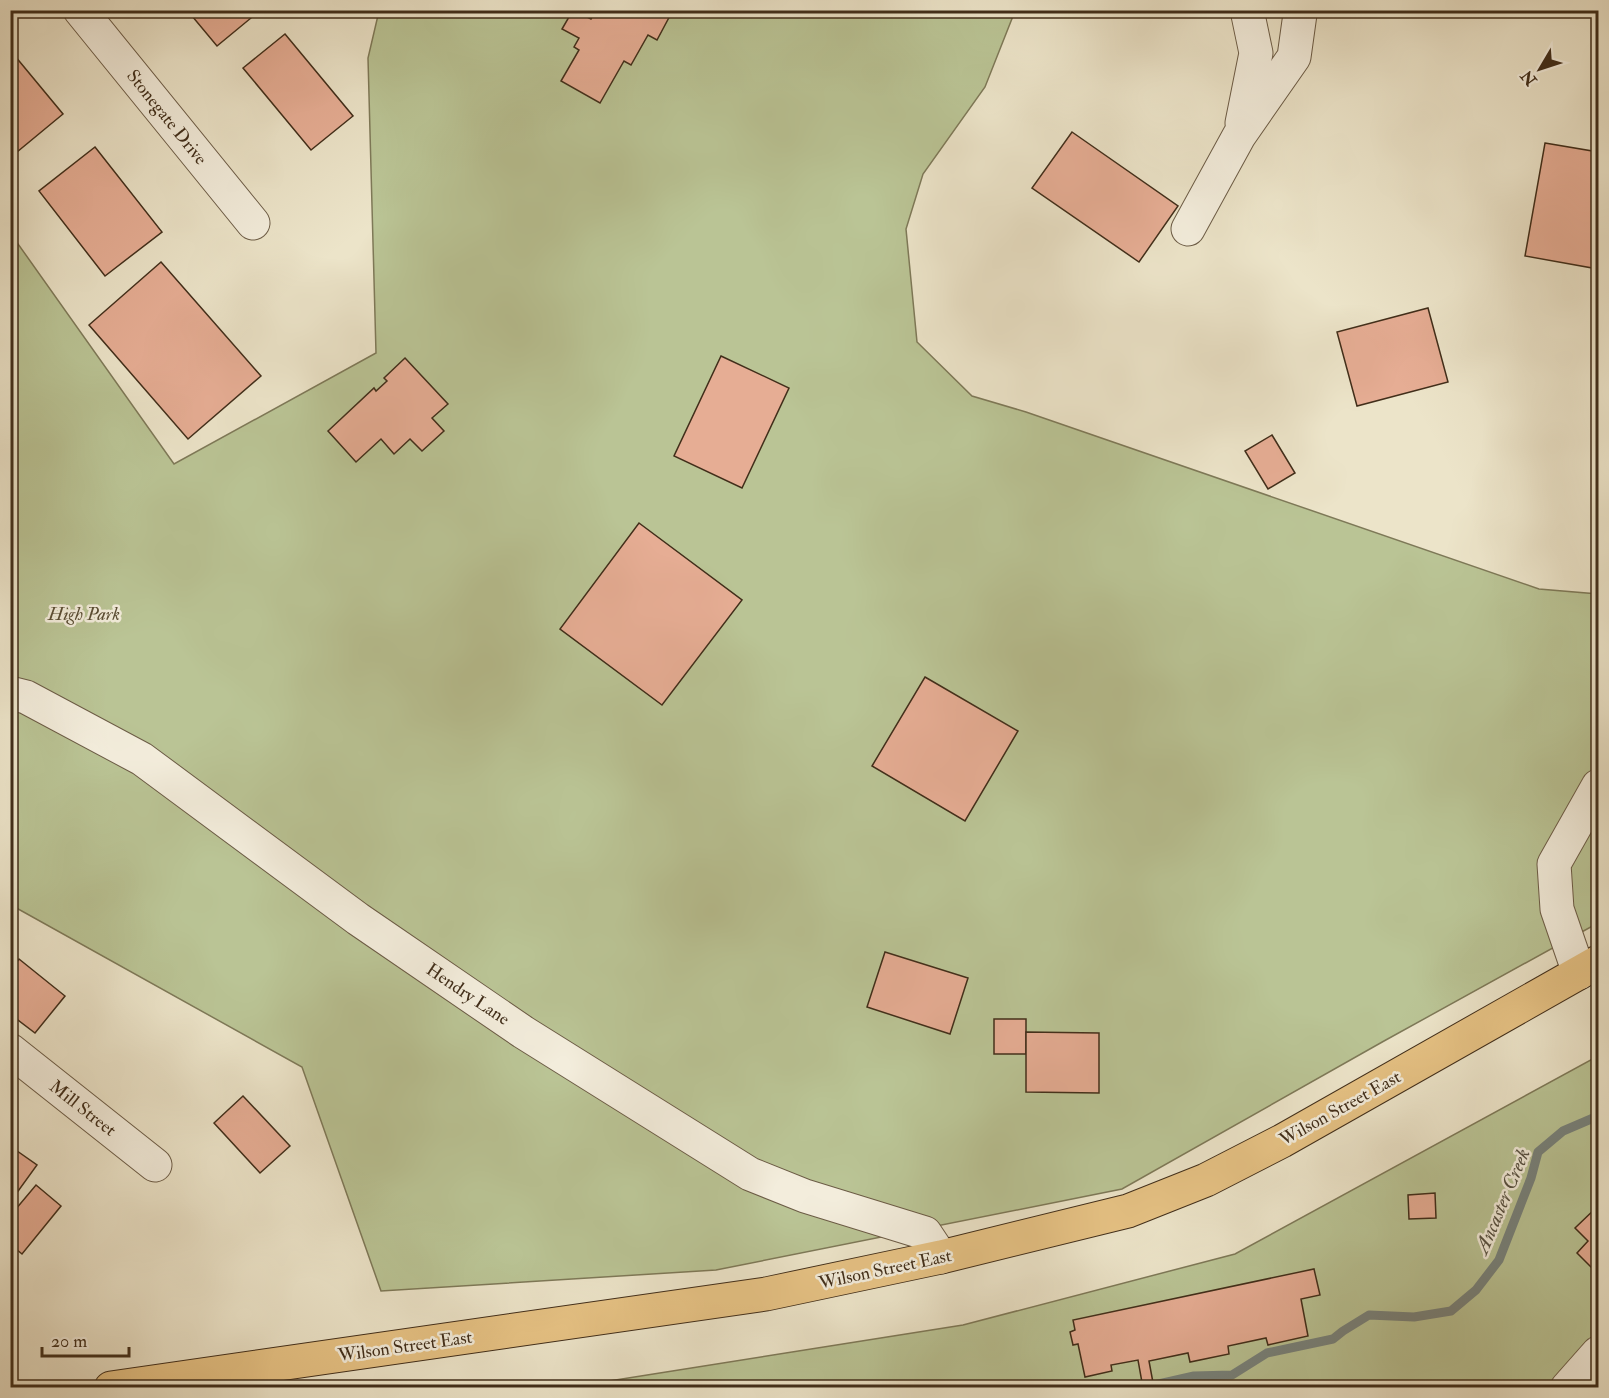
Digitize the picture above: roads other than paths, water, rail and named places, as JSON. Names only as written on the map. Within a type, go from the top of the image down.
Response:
[{"type":"main road","name":"Wilson Street East","points":[[111,1388],[766,1294],[941,1257],[1128,1211],[1206,1180],[1282,1141],[1589,968]]},
{"type":"street","name":"Stonegate Drive","points":[[80,10],[253,223]]},
{"type":"street","points":[[1239,136],[1256,53],[1247,10]]},
{"type":"street","points":[[1188,229],[1239,136],[1294,57],[1299,10]]},
{"type":"street","name":"Hendry Lane","points":[[10,693],[26,697],[142,759],[358,919],[523,1032],[750,1174],[806,1196],[925,1233],[941,1257]]},
{"type":"street","points":[[1589,968],[1557,909],[1554,864],[1599,786]]},
{"type":"street","name":"Mill Street","points":[[10,1050],[155,1165]]},
{"type":"street","points":[[1567,1388],[1599,1353]]},
{"type":"waterway","name":"Ancaster Creek","points":[[1141,1388],[1194,1376],[1232,1375],[1267,1353],[1333,1339],[1369,1315],[1414,1317],[1451,1311],[1476,1290],[1499,1260],[1531,1178],[1538,1152],[1563,1131],[1598,1116]]},
{"type":"park label","name":"High Park","points":[[84,614]]}]
